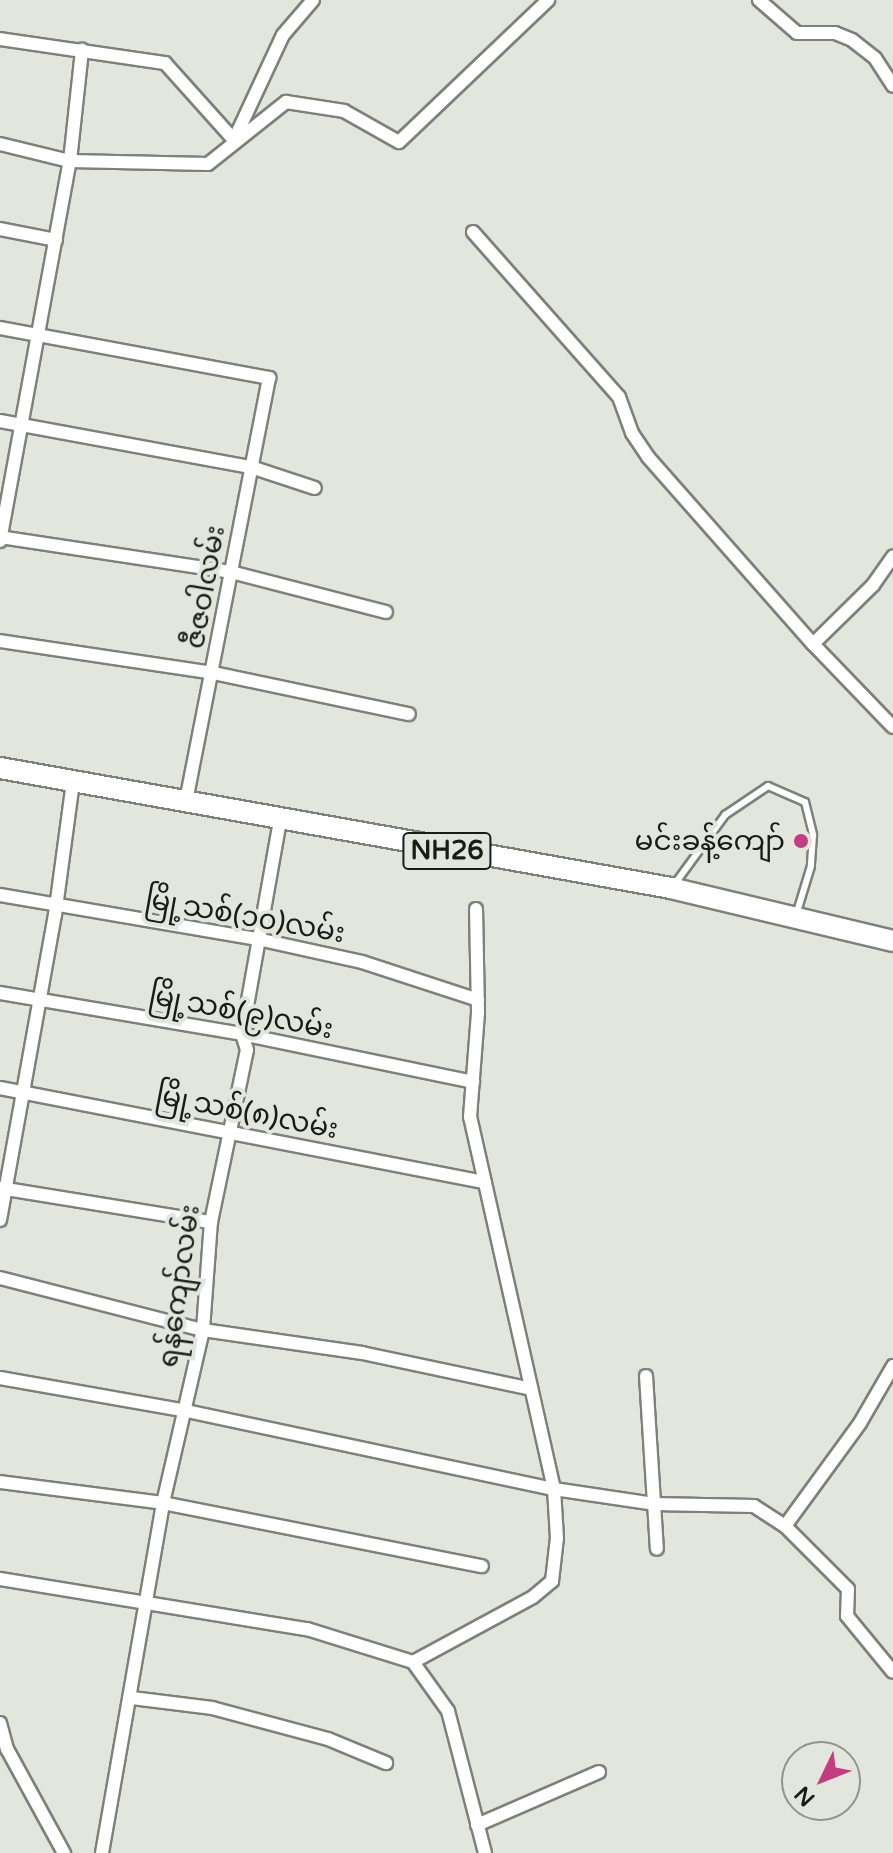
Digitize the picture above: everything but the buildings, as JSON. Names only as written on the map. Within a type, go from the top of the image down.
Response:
[{"type":"highway","name":"NH26","points":[[0,768],[671,888],[893,941]]},
{"type":"street","points":[[234,140],[283,35],[313,0]]},
{"type":"street","points":[[0,144],[70,161],[208,164],[234,140],[286,102],[344,111],[399,142],[548,0]]},
{"type":"street","points":[[759,0],[797,33],[835,33],[852,40],[875,58],[893,86]]},
{"type":"street","points":[[0,39],[165,63],[234,140]]},
{"type":"street","points":[[82,50],[70,161],[1,539],[231,572],[386,612]]},
{"type":"street","points":[[0,229],[56,240]]},
{"type":"street","points":[[473,232],[619,397],[632,433],[657,468],[813,644],[890,719]]},
{"type":"street","points":[[0,328],[39,335]]},
{"type":"street","name":"ဇီဇဝါလမ်း","points":[[39,335],[269,378],[214,673],[186,803]]},
{"type":"street","points":[[0,421],[251,467],[315,488]]},
{"type":"street","points":[[813,644],[873,585],[893,556]]},
{"type":"street","points":[[0,641],[214,673],[409,714]]},
{"type":"street","points":[[0,1220],[2,1189],[56,907],[73,782]]},
{"type":"street","name":"ရန်ကျော်လမ်း","points":[[102,1853],[132,1698],[145,1599],[163,1503],[182,1410],[203,1330],[211,1222],[247,1050],[242,1034],[262,940],[280,820]]},
{"type":"street","name":"မြို့သစ်(၁၀)လမ်း","points":[[0,895],[262,940],[362,962],[478,1000]]},
{"type":"street","points":[[413,1662],[533,1597],[552,1581],[557,1538],[554,1489],[470,1117],[478,1000],[476,909]]},
{"type":"street","name":"မြို့သစ်(၉)လမ်း","points":[[0,993],[242,1034],[473,1082]]},
{"type":"street","name":"မြို့သစ်(၈)လမ်း","points":[[0,1088],[485,1182]]},
{"type":"street","points":[[2,1189],[211,1222]]},
{"type":"street","points":[[0,1278],[203,1330],[362,1353],[531,1389]]},
{"type":"street","points":[[785,1526],[860,1423],[893,1366]]},
{"type":"street","points":[[646,1376],[657,1549]]},
{"type":"street","points":[[0,1378],[182,1410],[554,1489],[654,1504],[738,1503],[754,1506],[785,1526],[848,1589],[847,1616],[893,1672]]},
{"type":"street","points":[[0,1482],[163,1503],[482,1566]]},
{"type":"street","points":[[0,1579],[145,1599],[307,1629],[413,1662],[448,1711],[485,1853]]},
{"type":"street","points":[[132,1698],[212,1708],[328,1739],[386,1763]]},
{"type":"street","points":[[0,1723],[7,1749],[64,1853]]},
{"type":"street","points":[[477,1825],[599,1772]]},
{"type":"lane","points":[[671,888],[725,815],[746,796],[768,786],[805,802],[813,835],[811,866],[795,917]]},
{"type":"place","name":"မင်းခန့်ကျော်","points":[[801,841]]}]
